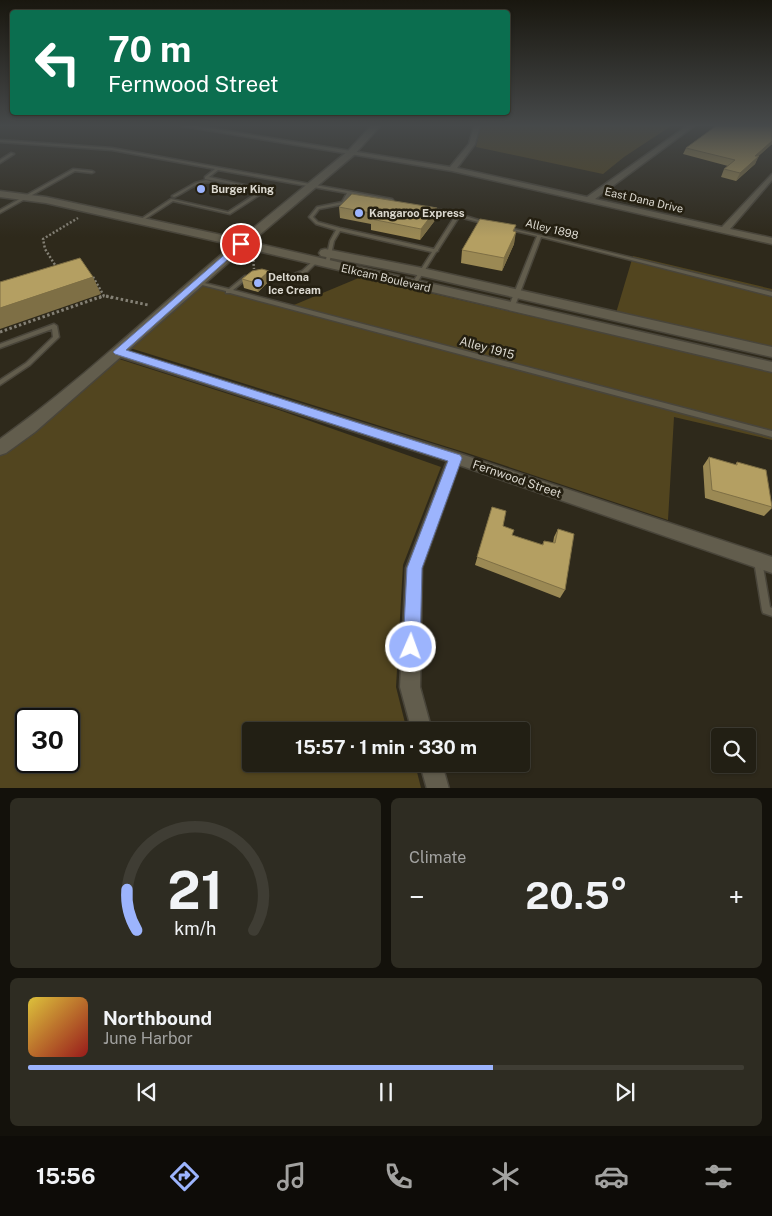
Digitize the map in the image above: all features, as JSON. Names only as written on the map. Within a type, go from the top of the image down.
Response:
[{"type":"street","points":[[0,448],[29,427],[118,352],[196,282],[248,244],[310,186],[339,163]]},
{"type":"street","name":"East Dana Drive","points":[[413,163],[452,169],[772,241]]},
{"type":"street","points":[[452,169],[457,163]]},
{"type":"street","points":[[589,199],[640,163]]},
{"type":"street","points":[[724,230],[772,176]]},
{"type":"street","name":"Elkcam Boulevard","points":[[0,184],[40,190],[147,216],[248,244],[324,260],[413,284],[514,301],[772,352]]},
{"type":"street","name":"Elkcam Boulevard","points":[[0,194],[147,216]]},
{"type":"street","name":"Elkcam Boulevard","points":[[324,260],[422,272],[514,301],[772,367]]},
{"type":"street","name":"Fernwood Street","points":[[118,352],[455,458],[772,564]]},
{"type":"street","points":[[420,722],[410,687],[414,568],[455,458]]},
{"type":"street","points":[[433,772],[438,788]]},
{"type":"lane","points":[[183,163],[400,202]]},
{"type":"lane","points":[[206,178],[217,169]]},
{"type":"lane","points":[[0,212],[74,170],[92,172]]},
{"type":"lane","points":[[147,216],[200,179],[206,178],[264,190],[229,213],[173,198]]},
{"type":"lane","points":[[173,198],[198,182],[205,180],[261,192]]},
{"type":"lane","points":[[349,193],[344,202],[318,208],[311,217],[317,223],[339,229],[436,251]]},
{"type":"lane","points":[[424,207],[494,225]]},
{"type":"lane","points":[[413,284],[458,215]]},
{"type":"lane","name":"Alley 1898","points":[[503,227],[772,294]]},
{"type":"lane","points":[[256,271],[286,280],[304,272],[324,260],[339,229]]},
{"type":"lane","points":[[514,301],[540,236]]},
{"type":"lane","points":[[228,292],[251,274]]},
{"type":"lane","name":"Alley 1915","points":[[196,282],[228,292],[772,434]]},
{"type":"lane","points":[[0,346],[54,326],[56,337],[28,364],[0,383]]},
{"type":"lane","points":[[757,560],[766,610],[772,612]]},
{"type":"path","points":[[58,270],[45,249],[43,239],[81,216]]},
{"type":"path","points":[[248,244],[256,271]]},
{"type":"path","points":[[90,273],[104,296]]},
{"type":"path","points":[[0,332],[104,296],[148,305]]},
{"type":"shaded area","points":[[550,163],[617,163],[603,174]]},
{"type":"shaded area","points":[[633,256],[772,289],[772,348],[616,313]]},
{"type":"shaded area","points":[[361,277],[772,372],[772,440],[674,417],[668,520],[467,453],[130,348],[201,284],[289,307]]},
{"type":"shaded area","points":[[119,359],[279,410],[441,467],[403,565],[396,687],[405,722],[242,722],[242,772],[417,772],[421,788],[0,788],[0,455],[37,429]]},
{"type":"building","points":[[732,163],[751,163],[740,173],[724,169]]},
{"type":"building","points":[[352,194],[437,208],[421,229],[371,219],[376,214],[339,207]]},
{"type":"building","points":[[480,219],[516,225],[513,231],[516,232],[504,258],[462,250]]},
{"type":"building","points":[[80,258],[93,277],[0,308],[0,282]]},
{"type":"building","points":[[262,269],[269,271],[256,283],[242,279],[252,271]]},
{"type":"building","points":[[709,457],[737,465],[737,462],[766,470],[772,507],[712,490]]},
{"type":"building","points":[[492,507],[506,511],[503,526],[514,530],[512,535],[543,545],[544,541],[555,543],[558,529],[574,534],[565,590],[477,557]]},
{"type":"place","name":"Burger King","points":[[201,189]]},
{"type":"place","name":"Kangaroo Express","points":[[359,213]]},
{"type":"place","name":"Deltona Ice Cream","points":[[258,283]]},
{"type":"route","points":[[241,244],[118,352],[455,458],[414,568],[411,647]]}]
